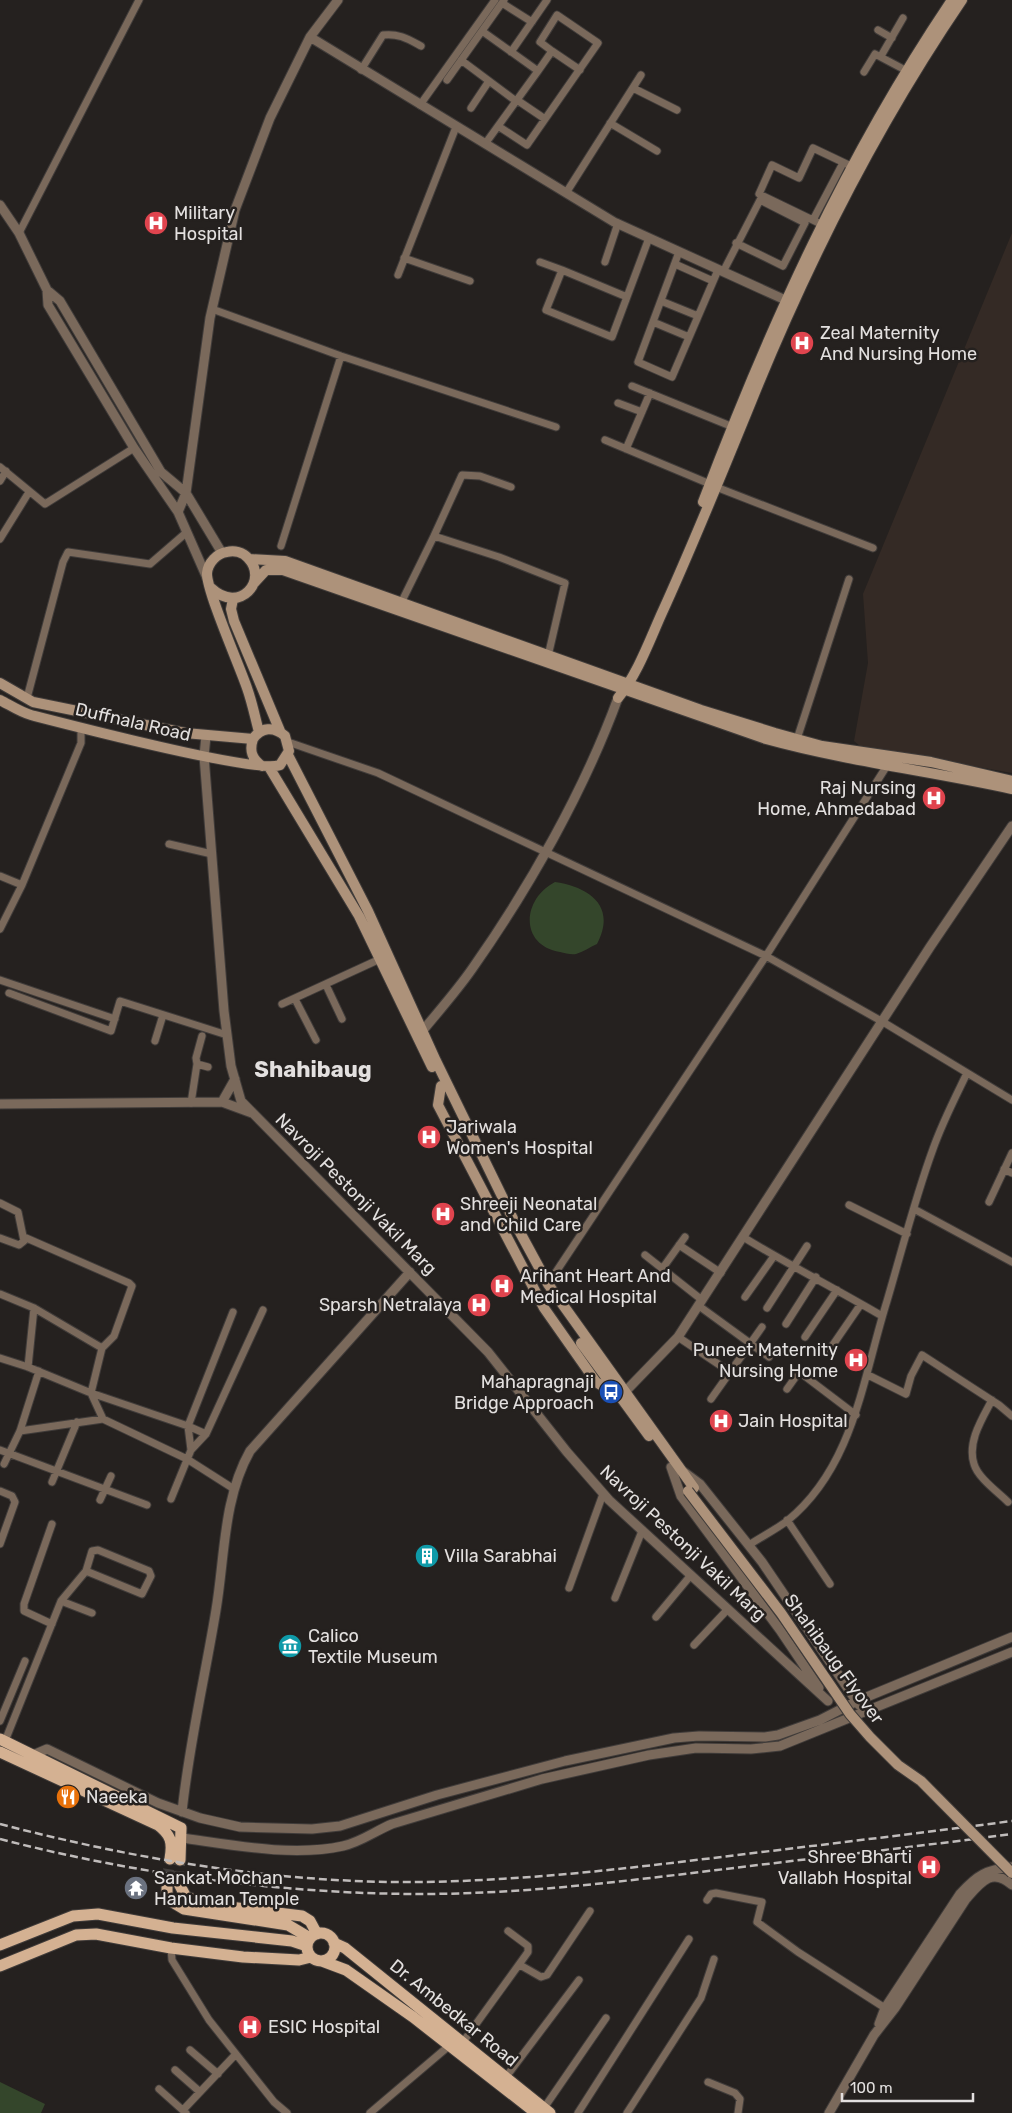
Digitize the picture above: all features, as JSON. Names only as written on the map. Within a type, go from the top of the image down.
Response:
[{"type":"main road","points":[[622,689],[713,485],[788,302],[817,222],[848,165],[952,0]]},
{"type":"main road","points":[[713,485],[733,427],[788,302],[904,90],[962,0]]},
{"type":"main road","points":[[623,1394],[548,1284],[516,1225],[359,916],[265,767],[257,762],[251,752],[256,736],[248,691],[210,584],[210,565],[215,557],[222,553],[236,552],[249,559],[285,561],[548,656],[622,689],[822,746],[931,762],[1012,780]]},
{"type":"main road","points":[[249,559],[254,569],[254,582]]},
{"type":"main road","points":[[623,1394],[542,1288],[510,1228],[441,1086],[368,912],[288,756],[288,742],[280,732],[231,609],[233,600],[250,590],[254,582],[266,570],[283,570],[766,740],[823,755],[888,764],[1012,788]]},
{"type":"main road","points":[[210,584],[220,596],[228,599],[242,596]]},
{"type":"main road","points":[[0,683],[33,702],[206,736],[256,736],[270,728],[280,732]]},
{"type":"main road","name":"Duffnala Road","points":[[0,700],[29,714],[204,756],[265,767]]},
{"type":"main road","points":[[265,767],[280,765],[288,756]]},
{"type":"main road","name":"Shahibaug Flyover","points":[[623,1394],[792,1629],[850,1714],[898,1765],[921,1781],[1012,1873]]},
{"type":"main road","name":"Shahibaug Flyover","points":[[691,1490],[814,1649],[855,1710],[874,1733],[902,1760],[925,1776],[1012,1866]]},
{"type":"main road","points":[[2,1744],[31,1759],[54,1771],[158,1825],[170,1834],[175,1860],[182,1838],[181,1828],[54,1771]]},
{"type":"main road","points":[[172,1881],[166,1893],[169,1900],[184,1909],[288,1925],[311,1944]]},
{"type":"main road","points":[[0,1945],[73,1916],[98,1914],[174,1928],[311,1944]]},
{"type":"main road","points":[[0,1966],[76,1935],[96,1934],[171,1948],[271,1960],[298,1960],[311,1944]]},
{"type":"main road","name":"Dr. Ambedkar Road","points":[[329,1936],[334,1943],[345,1948],[506,2077],[543,2111],[346,1970],[322,1961],[311,1944],[329,1936]]},
{"type":"main road","points":[[322,1961],[332,1955],[334,1943]]},
{"type":"street","points":[[19,233],[139,0]]},
{"type":"street","points":[[178,512],[186,492],[212,309],[235,210],[270,118],[310,37],[338,0]]},
{"type":"street","points":[[511,52],[547,0]]},
{"type":"street","points":[[501,1],[532,22]]},
{"type":"street","points":[[447,80],[501,1]]},
{"type":"street","points":[[420,105],[501,1]]},
{"type":"street","points":[[498,126],[527,145],[580,70],[598,43],[557,15],[540,42],[580,70]]},
{"type":"street","points":[[881,56],[903,18]]},
{"type":"street","points":[[878,30],[892,38]]},
{"type":"street","points":[[482,31],[538,71]]},
{"type":"street","points":[[361,70],[383,35],[391,34],[405,37],[421,46]]},
{"type":"street","points":[[310,37],[361,70],[618,223],[788,302]]},
{"type":"street","points":[[485,144],[552,51]]},
{"type":"street","points":[[864,72],[876,54],[907,71]]},
{"type":"street","points":[[462,60],[545,120]]},
{"type":"street","points":[[566,193],[641,75]]},
{"type":"street","points":[[471,108],[489,81]]},
{"type":"street","points":[[633,88],[677,110]]},
{"type":"street","points":[[610,123],[657,151]]},
{"type":"street","points":[[398,276],[456,127]]},
{"type":"street","points":[[817,222],[759,194],[772,165],[799,178],[813,148],[848,165]]},
{"type":"street","points":[[679,252],[638,362],[672,377],[713,280],[760,200],[805,223],[783,266],[736,243]]},
{"type":"street","points":[[0,205],[19,233],[47,290],[48,305],[134,448],[178,512],[210,584]]},
{"type":"street","points":[[605,262],[618,223]]},
{"type":"street","points":[[562,270],[546,310],[612,337],[649,238]]},
{"type":"street","points":[[404,258],[470,281]]},
{"type":"street","points":[[540,262],[627,297]]},
{"type":"street","points":[[675,264],[713,280]]},
{"type":"street","points":[[47,290],[60,301],[160,472],[186,492],[222,553]]},
{"type":"street","points":[[661,301],[698,316]]},
{"type":"street","points":[[212,309],[341,356],[556,427]]},
{"type":"street","points":[[653,322],[690,337]]},
{"type":"street","points":[[281,546],[341,356]]},
{"type":"street","points":[[632,386],[733,427]]},
{"type":"street","points":[[626,449],[650,393]]},
{"type":"street","points":[[618,403],[642,412]]},
{"type":"street","points":[[605,440],[873,548]]},
{"type":"street","points":[[0,481],[3,469],[45,504],[134,448]]},
{"type":"street","points":[[401,603],[462,475],[480,476],[511,487]]},
{"type":"street","points":[[0,539],[29,492]]},
{"type":"street","points":[[26,698],[63,562],[68,552],[150,564],[187,532]]},
{"type":"street","points":[[434,536],[499,557],[565,583],[548,656]]},
{"type":"street","points":[[797,739],[849,579]]},
{"type":"street","points":[[420,1034],[472,970],[545,853],[604,731],[622,689]]},
{"type":"street","points":[[0,929],[22,885],[81,744],[81,727]]},
{"type":"street","name":"Navroji Pestonji Vakil Marg","points":[[206,736],[204,756],[227,1035],[241,1101],[488,1352],[567,1452],[604,1494],[828,1701]]},
{"type":"street","points":[[288,742],[378,773],[766,956],[883,1022],[1012,1100]]},
{"type":"street","points":[[548,1284],[766,956],[888,764]]},
{"type":"street","points":[[623,1394],[678,1337],[930,947],[1012,826]]},
{"type":"street","points":[[169,844],[212,854]]},
{"type":"street","points":[[0,876],[22,885]]},
{"type":"street","points":[[282,1004],[380,959]]},
{"type":"street","points":[[0,980],[115,1020]]},
{"type":"street","points":[[326,984],[342,1019]]},
{"type":"street","points":[[9,993],[111,1031],[120,1001],[227,1035]]},
{"type":"street","points":[[294,999],[316,1040]]},
{"type":"street","points":[[155,1041],[163,1015]]},
{"type":"street","points":[[191,1103],[197,1064],[196,1058],[202,1036]]},
{"type":"street","points":[[197,1064],[208,1067]]},
{"type":"street","points":[[749,1545],[787,1520],[805,1503],[830,1469],[856,1415],[882,1316],[933,1148],[967,1073]]},
{"type":"street","points":[[222,1102],[235,1079]]},
{"type":"street","points":[[0,1104],[222,1102],[254,1114]]},
{"type":"street","points":[[989,1202],[1012,1153]]},
{"type":"street","points":[[1004,1170],[1012,1173]]},
{"type":"street","points":[[0,1202],[18,1212],[24,1242],[19,1245],[0,1238]]},
{"type":"street","points":[[849,1205],[907,1234]]},
{"type":"street","points":[[914,1209],[1012,1262]]},
{"type":"street","points":[[24,1237],[132,1286],[114,1336],[102,1348],[91,1393],[103,1419]]},
{"type":"street","points":[[662,1269],[685,1237]]},
{"type":"street","points":[[743,1237],[882,1316]]},
{"type":"street","points":[[679,1245],[721,1273]]},
{"type":"street","points":[[767,1308],[807,1246]]},
{"type":"street","points":[[645,1255],[700,1303],[769,1357]]},
{"type":"street","points":[[745,1297],[774,1256]]},
{"type":"street","points":[[182,1812],[234,1489],[240,1470],[250,1451],[410,1272]]},
{"type":"street","points":[[786,1324],[816,1277]]},
{"type":"street","points":[[805,1337],[837,1290]]},
{"type":"street","points":[[0,1294],[34,1308],[102,1348]]},
{"type":"street","points":[[828,1352],[862,1304]]},
{"type":"street","points":[[28,1366],[34,1308]]},
{"type":"street","points":[[171,1499],[191,1450],[206,1434],[263,1310]]},
{"type":"street","points":[[191,1450],[188,1426],[233,1312]]},
{"type":"street","points":[[711,1399],[762,1327]]},
{"type":"street","points":[[678,1337],[730,1372]]},
{"type":"street","points":[[868,1375],[906,1394],[911,1376],[922,1355],[992,1400],[1012,1416]]},
{"type":"street","points":[[0,1359],[28,1366],[91,1393],[206,1434]]},
{"type":"street","points":[[4,1464],[20,1431],[39,1371]]},
{"type":"street","points":[[787,1389],[797,1374],[802,1374],[856,1415]]},
{"type":"street","points":[[992,1400],[975,1432],[974,1464],[985,1480],[1008,1502]]},
{"type":"street","points":[[20,1431],[103,1419],[187,1459],[234,1489]]},
{"type":"street","points":[[52,1482],[77,1422]]},
{"type":"street","points":[[0,1450],[147,1505]]},
{"type":"street","points":[[674,1467],[700,1484],[749,1545],[806,1625],[863,1711]]},
{"type":"street","points":[[674,1467],[681,1496],[780,1630],[841,1721]]},
{"type":"street","points":[[100,1500],[111,1476]]},
{"type":"street","points":[[0,1491],[12,1496],[15,1502],[0,1544]]},
{"type":"street","points":[[569,1588],[604,1494]]},
{"type":"street","points":[[787,1520],[830,1584]]},
{"type":"street","points":[[52,1524],[24,1604],[24,1611],[28,1615],[52,1624]]},
{"type":"street","points":[[615,1598],[642,1531]]},
{"type":"street","points":[[2,1744],[61,1601],[86,1570],[92,1551],[95,1550],[149,1571],[151,1576],[142,1594],[86,1570]]},
{"type":"street","points":[[656,1617],[691,1575]]},
{"type":"street","points":[[61,1601],[92,1613]]},
{"type":"street","points":[[694,1646],[728,1609]]},
{"type":"street","points":[[31,1759],[47,1749],[158,1803],[200,1818],[240,1827],[312,1829],[358,1822],[437,1795],[565,1761],[674,1738],[699,1736],[765,1737],[778,1735],[1012,1637]]},
{"type":"street","points":[[182,1838],[235,1846],[305,1849],[343,1846],[392,1824],[542,1779],[649,1755],[696,1748],[751,1750],[780,1746],[1012,1652]]},
{"type":"street","points":[[0,1721],[25,1661]]},
{"type":"street","points":[[358,1822],[363,1838]]},
{"type":"street","points":[[874,2035],[885,2008],[947,1913],[974,1877],[990,1870],[1012,1866]]},
{"type":"street","points":[[829,2113],[835,2099],[874,2035],[895,2008],[953,1917],[979,1884],[993,1876],[1003,1877],[1012,1885]]},
{"type":"street","points":[[708,1900],[711,1894],[716,1893],[762,1902],[757,1922],[798,1952],[885,2008]]},
{"type":"street","points":[[520,1965],[540,1976],[547,1975],[590,1911]]},
{"type":"street","points":[[462,2042],[528,1952],[528,1946],[508,1932]]},
{"type":"street","points":[[578,2113],[689,1939]]},
{"type":"street","points":[[171,1948],[172,1960],[209,2020],[274,2102],[287,2113]]},
{"type":"street","points":[[627,2113],[701,1998],[714,1959]]},
{"type":"street","points":[[506,2077],[579,1980]]},
{"type":"street","points":[[543,2111],[606,2018]]},
{"type":"street","points":[[370,2113],[450,2045]]},
{"type":"street","points":[[190,2050],[218,2074]]},
{"type":"street","points":[[159,2089],[185,2112],[200,2092],[235,2055]]},
{"type":"street","points":[[175,2070],[200,2092]]},
{"type":"street","points":[[708,2082],[735,2092],[740,2099],[738,2113]]},
{"type":"shaded area","points":[[1012,233],[1012,773],[860,746],[854,741],[868,663],[863,594]]},
{"type":"green space","points":[[555,882],[579,888],[589,894],[601,909],[604,919],[597,944],[576,954],[547,948],[537,940],[532,931],[530,921],[531,910],[536,899]]},
{"type":"green space","points":[[0,2082],[45,2104],[41,2113],[0,2113]]},
{"type":"tunnel","points":[[167,1880],[170,1859]]},
{"type":"tunnel","points":[[178,1882],[180,1860]]},
{"type":"railway","points":[[0,1824],[105,1849],[211,1867],[318,1879],[426,1882],[504,1879],[620,1869],[1012,1821]]},
{"type":"railway","points":[[0,1839],[103,1862],[209,1880],[315,1890],[421,1894],[532,1890],[606,1883],[1012,1834]]},
{"type":"place","name":"Military Hospital","points":[[156,223]]},
{"type":"place","name":"Zeal Maternity And Nursing Home","points":[[802,343]]},
{"type":"place","name":"Raj Nursing Home, Ahmedabad","points":[[934,798]]},
{"type":"place","name":"Jariwala Women's Hospital","points":[[429,1137]]},
{"type":"place","name":"Shreeji Neonatal and Child Care","points":[[443,1214]]},
{"type":"place","name":"Arihant Heart And Medical Hospital","points":[[502,1286]]},
{"type":"place","name":"Sparsh Netralaya","points":[[479,1305]]},
{"type":"place","name":"Puneet Maternity Nursing Home","points":[[856,1360]]},
{"type":"place","name":"Mahapragnaji Bridge Approach","points":[[611,1392]]},
{"type":"place","name":"Jain Hospital","points":[[721,1421]]},
{"type":"place","name":"Villa Sarabhai","points":[[427,1556]]},
{"type":"place","name":"Calico Textile Museum","points":[[290,1646]]},
{"type":"place","name":"Naeeka","points":[[68,1797]]},
{"type":"place","name":"Shree Bharti Vallabh Hospital","points":[[929,1867]]},
{"type":"place","name":"Sankat Mochan Hanuman Temple","points":[[136,1888]]},
{"type":"place","name":"ESIC Hospital","points":[[250,2027]]},
{"type":"district","name":"Shahibaug","points":[[313,1069]]}]
